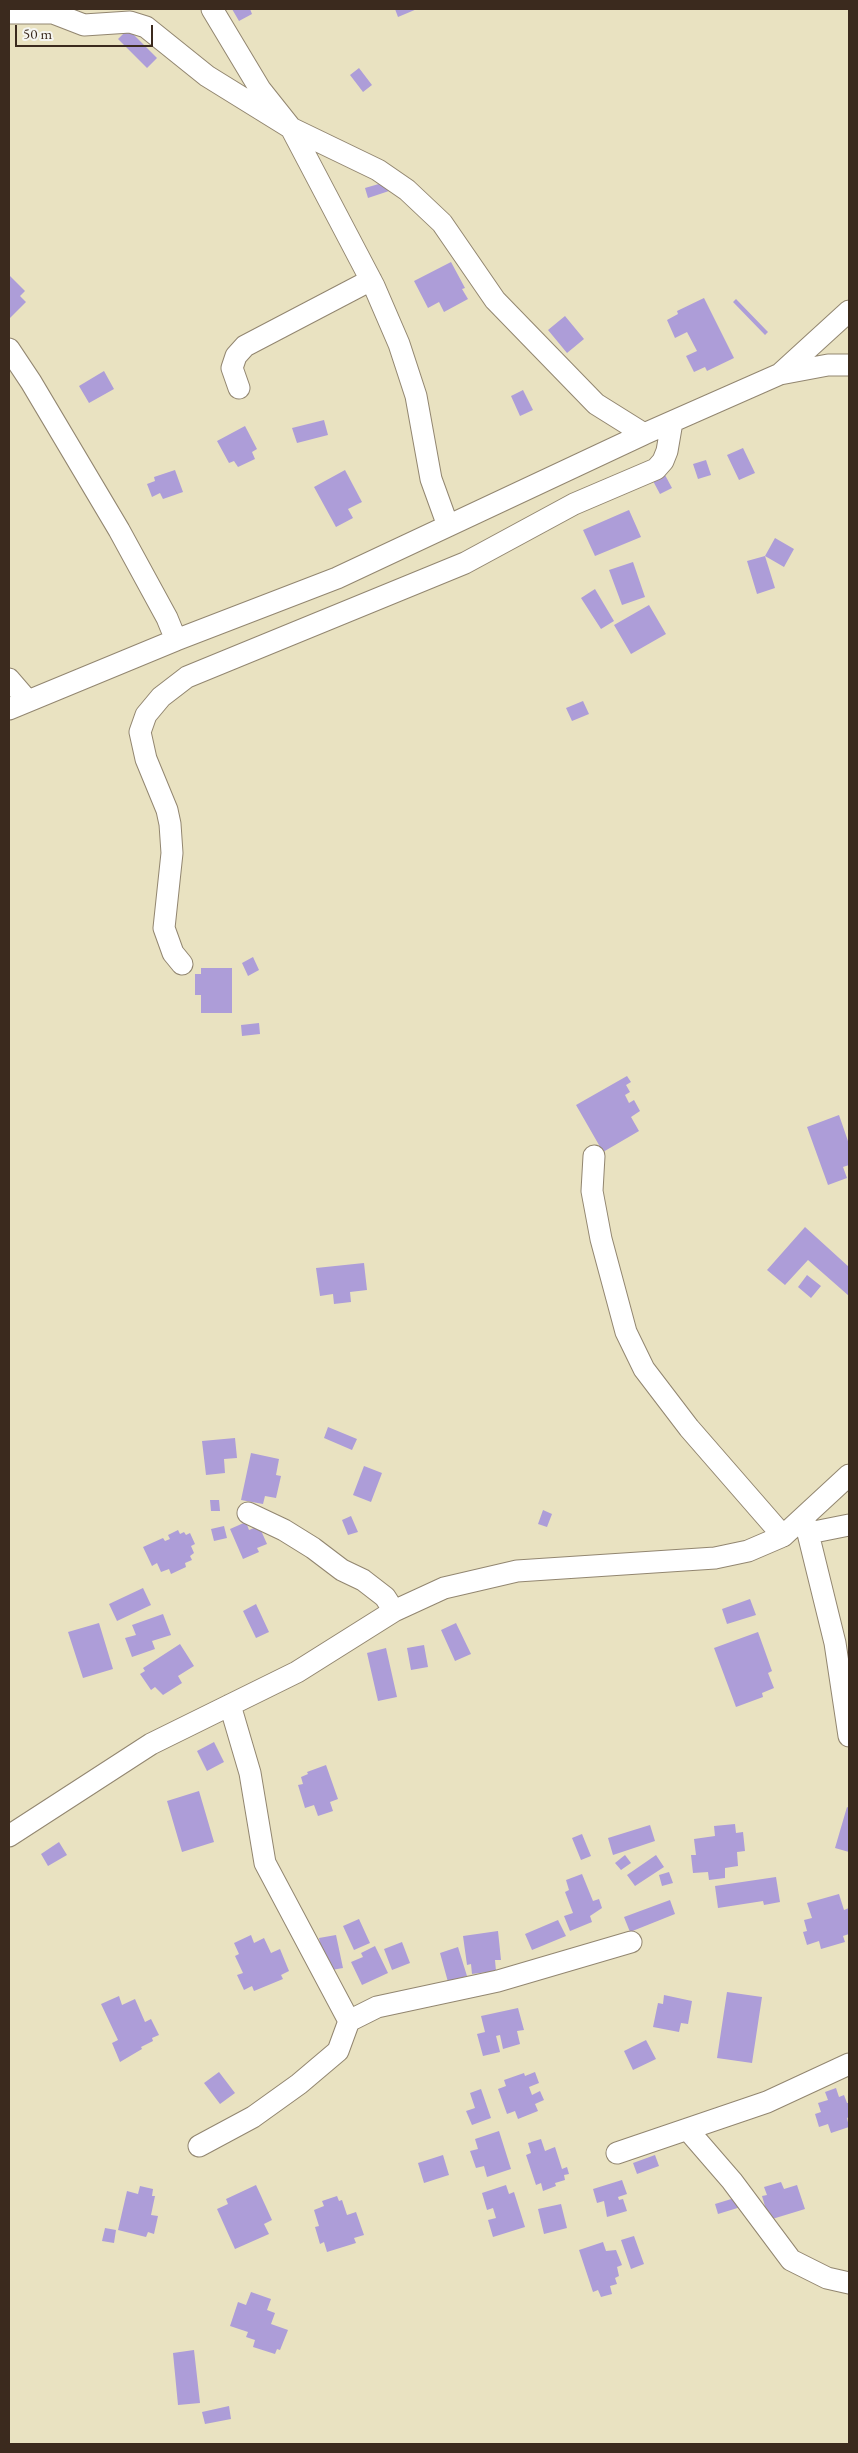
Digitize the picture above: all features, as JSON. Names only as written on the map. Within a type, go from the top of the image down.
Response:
[{"type":"street","points":[[212,9],[260,89],[291,128],[370,280],[399,344],[413,387],[431,479],[448,526]]},
{"type":"street","points":[[9,13],[53,12],[84,26],[130,22],[146,27],[207,76],[291,128],[378,170],[407,190],[442,223],[495,300],[596,404],[644,434]]},
{"type":"street","points":[[240,388],[232,368],[236,356],[245,346],[370,280]]},
{"type":"street","points":[[780,374],[849,311]]},
{"type":"street","points":[[9,349],[31,382],[119,530],[167,618],[176,640]]},
{"type":"street","points":[[9,679],[18,705],[176,640],[337,578],[644,434],[780,374],[828,365],[849,365]]},
{"type":"street","points":[[182,964],[173,954],[164,928],[172,853],[170,824],[167,810],[146,759],[140,732],[146,715],[161,697],[187,676],[465,563],[574,504],[656,469],[663,461],[667,451],[672,422]]},
{"type":"street","points":[[594,1156],[592,1190],[601,1239],[626,1332],[644,1369],[726,1472],[783,1536]]},
{"type":"street","points":[[9,1836],[151,1744],[297,1672],[394,1611],[444,1588],[517,1571],[715,1558],[748,1551],[806,1525],[849,1475]]},
{"type":"street","points":[[248,1513],[284,1530],[313,1548],[342,1570],[363,1580],[385,1598],[394,1611]]},
{"type":"street","points":[[806,1525],[849,1526]]},
{"type":"street","points":[[806,1525],[836,1642],[849,1736]]},
{"type":"street","points":[[230,1705],[250,1773],[265,1862],[348,2021]]},
{"type":"street","points":[[198,2146],[252,2117],[306,2078],[338,2051],[348,2021],[377,2007],[498,1981],[631,1942]]},
{"type":"street","points":[[617,2153],[767,2102],[849,2064]]},
{"type":"street","points":[[687,2129],[732,2181],[791,2260],[827,2278],[849,2283]]},
{"type":"building","points":[[232,9],[250,9],[252,14],[239,21]]},
{"type":"building","points":[[395,9],[417,9],[398,17]]},
{"type":"building","points":[[128,29],[157,58],[147,68],[118,39]]},
{"type":"building","points":[[359,68],[372,85],[363,92],[350,75]]},
{"type":"building","points":[[389,181],[392,190],[368,198],[365,188]]},
{"type":"building","points":[[451,262],[465,288],[462,289],[468,299],[444,312],[439,302],[428,308],[414,281]]},
{"type":"building","points":[[9,275],[25,291],[20,296],[26,302],[9,319]]},
{"type":"building","points":[[704,298],[734,358],[707,371],[705,367],[694,372],[686,356],[697,351],[687,332],[675,338],[667,320],[678,314],[677,311]]},
{"type":"building","points":[[736,299],[768,332],[765,335],[733,302]]},
{"type":"building","points":[[565,316],[584,339],[567,353],[548,330]]},
{"type":"building","points":[[104,371],[114,389],[89,403],[79,386]]},
{"type":"building","points":[[523,390],[533,410],[520,416],[511,396]]},
{"type":"building","points":[[324,420],[328,435],[297,443],[292,428]]},
{"type":"building","points":[[245,426],[257,449],[252,452],[255,459],[238,467],[234,461],[229,463],[217,441]]},
{"type":"building","points":[[743,448],[755,473],[739,480],[727,455]]},
{"type":"building","points":[[706,460],[711,475],[698,479],[693,464]]},
{"type":"building","points":[[175,470],[183,492],[163,499],[160,493],[152,497],[147,484],[155,481],[154,477]]},
{"type":"building","points":[[345,470],[362,502],[348,509],[353,518],[336,527],[314,487]]},
{"type":"building","points":[[665,475],[672,488],[660,494],[653,481]]},
{"type":"building","points":[[629,510],[641,537],[595,556],[583,530]]},
{"type":"building","points":[[775,538],[794,549],[784,567],[765,556]]},
{"type":"building","points":[[765,556],[775,588],[757,594],[747,561]]},
{"type":"building","points":[[633,562],[645,597],[622,605],[609,570]]},
{"type":"building","points":[[595,589],[614,621],[601,629],[581,598]]},
{"type":"building","points":[[649,605],[666,634],[631,654],[614,625]]},
{"type":"building","points":[[583,701],[589,714],[572,721],[566,708]]},
{"type":"building","points":[[253,957],[259,970],[248,976],[242,963]]},
{"type":"building","points":[[201,968],[232,968],[232,1013],[201,1013],[201,995],[195,995],[195,974],[201,974]]},
{"type":"building","points":[[259,1023],[260,1034],[242,1036],[241,1025]]},
{"type":"building","points":[[627,1076],[631,1082],[626,1085],[630,1092],[625,1095],[629,1103],[634,1100],[640,1111],[631,1117],[639,1131],[603,1152],[576,1105]]},
{"type":"building","points":[[839,1115],[849,1144],[849,1165],[843,1167],[847,1178],[828,1185],[807,1127]]},
{"type":"building","points":[[805,1227],[849,1267],[849,1296],[808,1260],[785,1285],[767,1270]]},
{"type":"building","points":[[364,1263],[367,1290],[350,1292],[351,1302],[334,1304],[333,1294],[320,1296],[316,1268]]},
{"type":"building","points":[[807,1275],[821,1286],[811,1298],[798,1287]]},
{"type":"building","points":[[328,1427],[357,1439],[352,1450],[324,1438]]},
{"type":"building","points":[[235,1438],[237,1458],[224,1459],[225,1473],[206,1475],[202,1441]]},
{"type":"building","points":[[251,1453],[279,1459],[276,1475],[281,1476],[276,1498],[265,1496],[263,1504],[241,1500]]},
{"type":"building","points":[[364,1466],[382,1473],[371,1502],[353,1495]]},
{"type":"building","points":[[210,1500],[219,1500],[220,1511],[211,1511]]},
{"type":"building","points":[[543,1510],[552,1514],[547,1527],[538,1524]]},
{"type":"building","points":[[351,1516],[358,1532],[348,1535],[342,1520]]},
{"type":"building","points":[[246,1522],[249,1530],[259,1526],[267,1544],[257,1548],[259,1552],[243,1559],[230,1529]]},
{"type":"building","points":[[224,1526],[227,1538],[214,1541],[211,1529]]},
{"type":"building","points":[[178,1530],[180,1534],[184,1532],[186,1535],[190,1533],[195,1544],[191,1546],[194,1553],[190,1556],[192,1560],[185,1563],[186,1567],[171,1574],[169,1569],[161,1572],[157,1563],[152,1566],[143,1547],[163,1538],[165,1541],[170,1539],[168,1535]]},
{"type":"building","points":[[143,1588],[151,1605],[117,1621],[109,1604]]},
{"type":"building","points":[[750,1599],[756,1615],[727,1624],[722,1609]]},
{"type":"building","points":[[256,1604],[269,1632],[256,1638],[243,1611]]},
{"type":"building","points":[[163,1614],[171,1635],[152,1641],[155,1649],[132,1657],[125,1638],[136,1635],[132,1625]]},
{"type":"building","points":[[99,1623],[113,1669],[83,1678],[68,1632]]},
{"type":"building","points":[[456,1623],[471,1654],[455,1661],[441,1630]]},
{"type":"building","points":[[758,1632],[772,1671],[768,1673],[774,1688],[762,1693],[763,1697],[736,1707],[714,1648]]},
{"type":"building","points":[[180,1644],[194,1666],[178,1676],[182,1683],[163,1695],[155,1687],[151,1690],[140,1674],[145,1671],[143,1668]]},
{"type":"building","points":[[424,1645],[428,1667],[411,1670],[407,1648]]},
{"type":"building","points":[[386,1648],[397,1697],[378,1701],[367,1653]]},
{"type":"building","points":[[214,1742],[224,1762],[207,1771],[197,1751]]},
{"type":"building","points":[[326,1765],[338,1799],[330,1802],[333,1811],[318,1816],[314,1805],[305,1808],[298,1785],[303,1784],[301,1777],[308,1774],[307,1772]]},
{"type":"building","points":[[199,1791],[214,1842],[182,1852],[167,1801]]},
{"type":"building","points":[[847,1807],[849,1808],[849,1852],[835,1848]]},
{"type":"building","points":[[735,1824],[736,1833],[743,1832],[745,1851],[737,1852],[738,1866],[725,1868],[725,1878],[709,1880],[708,1872],[693,1873],[691,1855],[696,1855],[694,1839],[715,1836],[714,1826]]},
{"type":"building","points":[[650,1825],[655,1841],[613,1855],[608,1838]]},
{"type":"building","points":[[582,1834],[591,1856],[581,1860],[572,1838]]},
{"type":"building","points":[[59,1842],[67,1855],[48,1866],[41,1854]]},
{"type":"building","points":[[625,1855],[631,1863],[621,1870],[615,1863]]},
{"type":"building","points":[[656,1855],[664,1867],[635,1886],[627,1875]]},
{"type":"building","points":[[669,1872],[673,1883],[662,1886],[659,1875]]},
{"type":"building","points":[[582,1874],[593,1901],[599,1899],[602,1908],[590,1916],[592,1922],[570,1931],[564,1916],[573,1913],[565,1892],[569,1890],[566,1880]]},
{"type":"building","points":[[776,1877],[780,1902],[764,1905],[763,1901],[718,1908],[715,1886]]},
{"type":"building","points":[[839,1894],[844,1910],[849,1908],[849,1934],[843,1936],[845,1942],[821,1949],[819,1941],[807,1945],[803,1932],[807,1931],[804,1920],[812,1918],[807,1903]]},
{"type":"building","points":[[670,1900],[675,1914],[630,1932],[624,1917]]},
{"type":"building","points":[[359,1919],[370,1943],[354,1950],[343,1926]]},
{"type":"building","points":[[558,1920],[566,1936],[532,1950],[525,1934]]},
{"type":"building","points":[[498,1931],[501,1960],[495,1960],[496,1971],[472,1974],[471,1964],[467,1965],[463,1936]]},
{"type":"building","points":[[251,1935],[254,1943],[264,1938],[271,1953],[280,1949],[289,1971],[281,1975],[283,1979],[254,1991],[252,1986],[244,1990],[237,1975],[243,1973],[235,1956],[239,1954],[234,1943]]},
{"type":"building","points":[[336,1935],[343,1968],[326,1971],[319,1938]]},
{"type":"building","points":[[402,1942],[410,1963],[392,1970],[384,1949]]},
{"type":"building","points":[[375,1946],[388,1973],[362,1985],[351,1962],[363,1957],[361,1953]]},
{"type":"building","points":[[458,1947],[467,1976],[448,1982],[440,1953]]},
{"type":"building","points":[[727,1992],[762,1997],[752,2063],[717,2058]]},
{"type":"building","points":[[664,1995],[692,2001],[688,2024],[681,2023],[679,2032],[653,2027],[658,2003],[663,2004]]},
{"type":"building","points":[[119,1996],[122,2005],[135,1999],[145,2022],[151,2019],[159,2035],[152,2038],[153,2041],[141,2047],[142,2049],[120,2062],[112,2043],[118,2040],[101,2004]]},
{"type":"building","points":[[518,2008],[524,2030],[517,2031],[520,2044],[503,2049],[500,2035],[496,2036],[500,2052],[483,2056],[477,2034],[485,2032],[481,2016]]},
{"type":"building","points":[[646,2040],[656,2059],[633,2070],[624,2051]]},
{"type":"building","points":[[219,2072],[235,2093],[220,2104],[204,2083]]},
{"type":"building","points":[[535,2072],[539,2083],[529,2087],[532,2095],[540,2091],[544,2100],[535,2104],[538,2111],[518,2119],[515,2111],[507,2114],[498,2089],[506,2086],[504,2080],[524,2073],[525,2076]]},
{"type":"building","points":[[836,2088],[839,2097],[844,2095],[847,2103],[849,2103],[849,2117],[847,2118],[849,2127],[831,2133],[828,2124],[819,2127],[815,2114],[821,2112],[818,2103],[828,2100],[825,2092]]},
{"type":"building","points":[[481,2089],[491,2118],[472,2125],[466,2111],[475,2108],[470,2093]]},
{"type":"building","points":[[499,2131],[511,2169],[487,2177],[484,2166],[476,2168],[470,2151],[478,2149],[475,2139]]},
{"type":"building","points":[[541,2139],[545,2151],[555,2147],[562,2169],[567,2167],[569,2174],[564,2175],[565,2180],[555,2183],[556,2186],[543,2191],[541,2183],[536,2185],[526,2155],[531,2153],[528,2143]]},
{"type":"building","points":[[443,2155],[449,2175],[424,2183],[418,2163]]},
{"type":"building","points":[[655,2155],[659,2166],[637,2174],[633,2163]]},
{"type":"building","points":[[622,2180],[627,2194],[618,2197],[619,2200],[623,2199],[627,2211],[607,2217],[604,2201],[597,2203],[593,2189]]},
{"type":"building","points":[[781,2182],[784,2189],[797,2185],[805,2209],[769,2220],[762,2196],[767,2195],[764,2187]]},
{"type":"building","points":[[256,2185],[272,2220],[264,2224],[269,2234],[235,2249],[217,2209],[228,2204],[226,2199]]},
{"type":"building","points":[[506,2185],[509,2194],[514,2192],[525,2227],[493,2237],[488,2220],[496,2218],[493,2208],[487,2210],[482,2193]]},
{"type":"building","points":[[140,2186],[153,2189],[152,2196],[155,2196],[151,2215],[158,2216],[154,2234],[148,2232],[146,2237],[118,2230],[127,2191],[138,2194]]},
{"type":"building","points":[[337,2196],[339,2201],[342,2200],[347,2215],[356,2212],[364,2235],[354,2238],[356,2243],[327,2252],[324,2242],[320,2244],[315,2227],[319,2226],[314,2210],[324,2206],[322,2201]]},
{"type":"building","points":[[741,2196],[744,2206],[718,2214],[715,2204]]},
{"type":"building","points":[[561,2204],[567,2228],[544,2234],[538,2209]]},
{"type":"building","points":[[105,2228],[116,2230],[114,2243],[102,2241]]},
{"type":"building","points":[[634,2236],[644,2264],[631,2269],[621,2240]]},
{"type":"building","points":[[603,2242],[606,2251],[616,2250],[622,2265],[617,2267],[619,2276],[615,2278],[617,2284],[610,2286],[612,2294],[601,2297],[598,2290],[593,2292],[579,2250]]},
{"type":"building","points":[[251,2292],[271,2299],[267,2310],[275,2313],[271,2324],[288,2330],[280,2350],[277,2349],[275,2354],[253,2347],[255,2340],[246,2337],[248,2332],[230,2326],[238,2302],[246,2305]]},
{"type":"building","points":[[194,2350],[200,2403],[178,2405],[173,2353]]},
{"type":"building","points":[[229,2406],[231,2419],[205,2424],[202,2412]]}]
